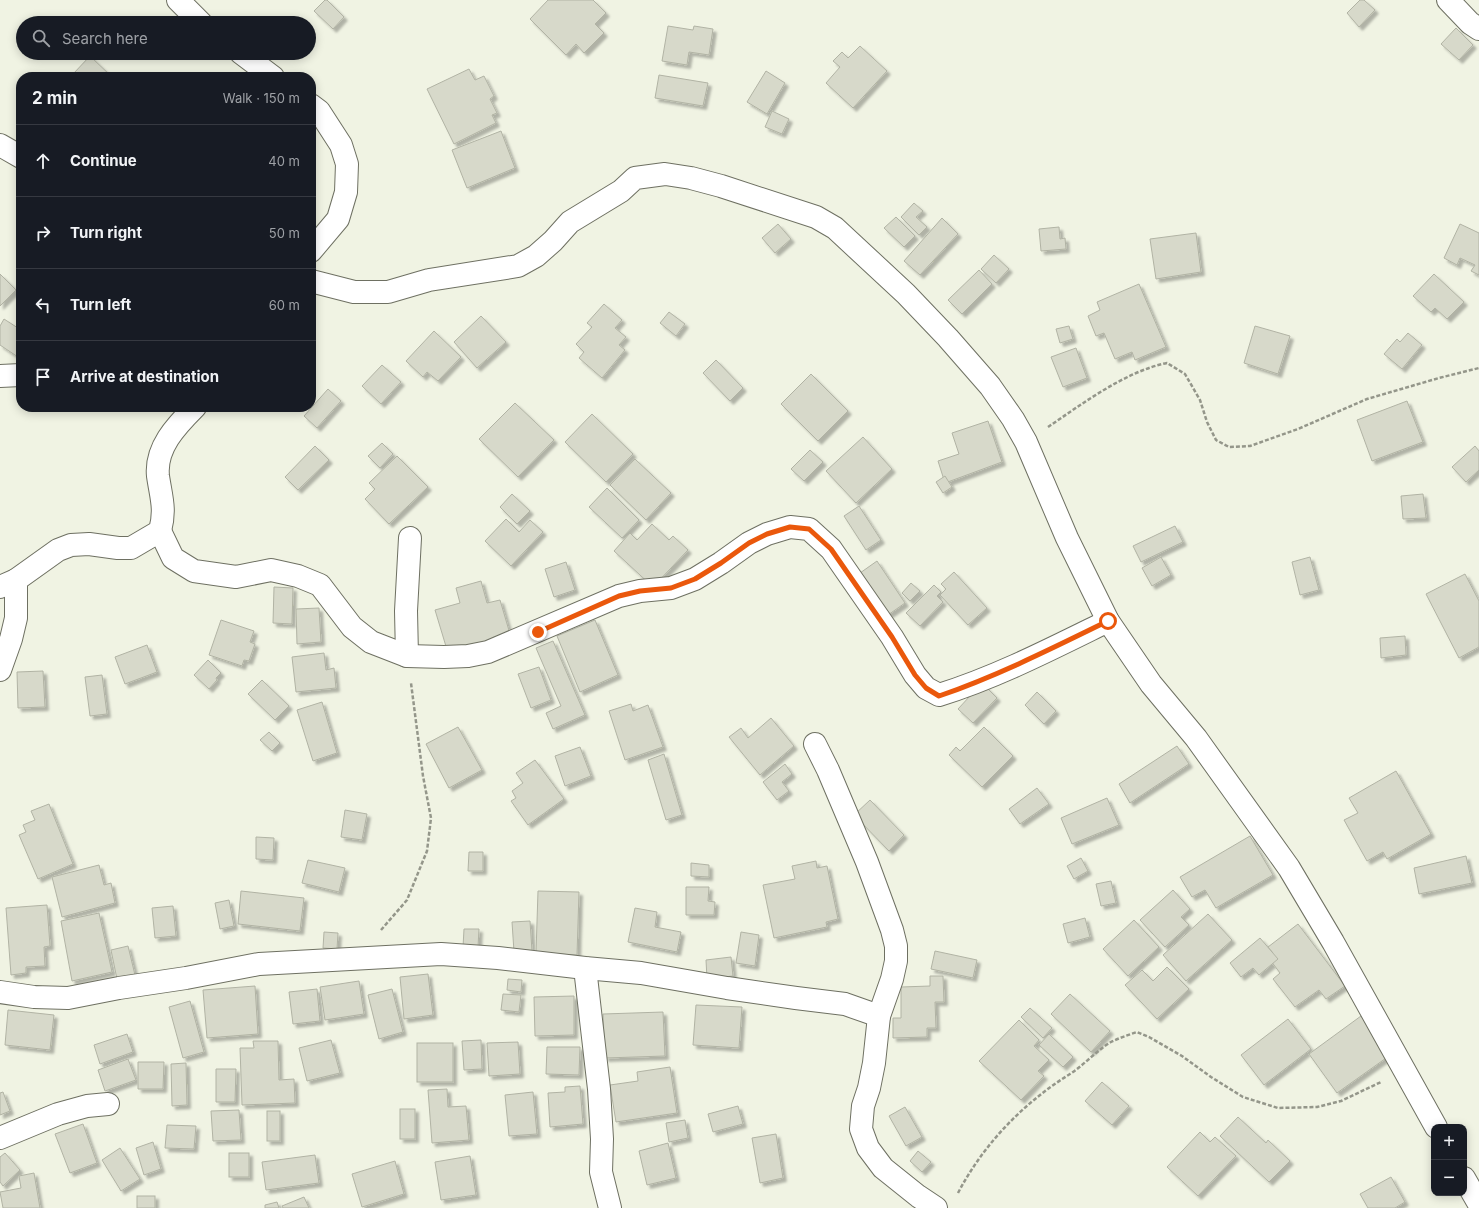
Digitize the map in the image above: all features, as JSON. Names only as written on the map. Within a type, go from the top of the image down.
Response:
[{"type":"street","points":[[178,0],[194,16]]},
{"type":"street","points":[[1448,0],[1470,23],[1479,29]]},
{"type":"street","points":[[250,60],[266,72]]},
{"type":"street","points":[[316,109],[341,145],[347,164],[346,192],[338,219],[316,245]]},
{"type":"street","points":[[0,145],[16,154]]},
{"type":"street","points":[[316,282],[354,292],[388,292],[429,280],[518,266],[536,256],[570,222],[621,191],[635,178],[665,174],[691,178],[721,186],[816,217],[835,228],[906,294],[959,350],[990,386],[1013,419],[1026,442],[1066,538],[1108,621],[1151,684],[1210,756],[1288,868],[1333,942],[1434,1124]]},
{"type":"street","points":[[0,376],[16,375]]},
{"type":"street","points":[[189,412],[179,423],[164,445],[158,458],[158,475],[163,501],[163,519],[160,531],[173,558],[194,571],[236,577],[271,570],[298,576],[320,585],[352,626],[371,642],[407,656],[468,656],[488,652],[619,596],[640,591],[671,588],[695,579],[749,543],[767,534],[790,527],[809,529],[831,549],[892,637],[915,675],[926,688],[939,696],[973,684],[1049,650],[1108,621]]},
{"type":"street","points":[[0,670],[12,639],[16,618],[8,584],[58,550],[71,545],[89,544],[118,548],[131,548],[160,531]]},
{"type":"street","points":[[407,656],[406,611],[410,538]]},
{"type":"street","points":[[815,744],[828,770],[867,862],[892,930],[896,946],[896,961],[892,980],[880,1016],[878,1040],[869,1088],[863,1106],[861,1129],[868,1148],[883,1168],[918,1196],[936,1208]]},
{"type":"street","points":[[0,992],[34,997],[68,998],[259,964],[441,954],[498,958],[641,973],[742,990],[845,1004],[880,1016]]},
{"type":"street","points":[[585,968],[599,1089],[602,1139],[601,1172],[610,1208]]},
{"type":"street","points":[[0,1138],[58,1114],[87,1106],[108,1104]]},
{"type":"street","points":[[1467,1183],[1479,1204]]},
{"type":"path","points":[[1026,442],[1082,404],[1121,381],[1154,366],[1167,363],[1185,374],[1200,400],[1207,422],[1216,440],[1229,447],[1250,446],[1298,429],[1367,399],[1479,368]]},
{"type":"path","points":[[379,932],[406,900],[427,851],[431,818],[422,769],[407,656]]},
{"type":"path","points":[[957,1195],[967,1175],[988,1146],[1039,1096],[1111,1042],[1137,1032],[1149,1037],[1182,1056],[1211,1077],[1243,1097],[1278,1108],[1317,1107],[1341,1101],[1406,1071]]},
{"type":"building","points":[[325,0],[327,0],[344,17],[333,29],[314,11]]},
{"type":"building","points":[[548,0],[593,0],[606,13],[595,24],[604,33],[584,53],[576,44],[566,55],[530,19]]},
{"type":"building","points":[[1360,0],[1364,0],[1375,10],[1359,27],[1347,13]]},
{"type":"building","points":[[668,26],[693,30],[694,26],[713,29],[709,55],[689,52],[687,65],[662,61]]},
{"type":"building","points":[[1456,28],[1473,45],[1459,60],[1441,44]]},
{"type":"building","points":[[860,46],[887,71],[853,108],[826,83],[840,67],[833,61],[842,52],[848,58]]},
{"type":"building","points":[[86,60],[94,60],[107,72],[75,72]]},
{"type":"building","points":[[469,69],[475,80],[484,76],[494,96],[490,99],[497,113],[492,115],[496,123],[454,144],[427,89]]},
{"type":"building","points":[[766,71],[785,83],[767,114],[747,102]]},
{"type":"building","points":[[659,75],[708,83],[703,106],[655,98]]},
{"type":"building","points":[[772,111],[789,119],[782,134],[765,127]]},
{"type":"building","points":[[501,131],[515,168],[467,188],[452,150]]},
{"type":"building","points":[[914,203],[923,211],[916,217],[927,227],[919,235],[901,217]]},
{"type":"building","points":[[896,217],[915,236],[904,247],[884,228]]},
{"type":"building","points":[[942,218],[958,234],[920,275],[904,261]]},
{"type":"building","points":[[778,224],[791,239],[775,253],[762,238]]},
{"type":"building","points":[[1460,224],[1479,233],[1479,275],[1471,271],[1475,265],[1460,258],[1457,265],[1444,258]]},
{"type":"building","points":[[1059,227],[1060,239],[1065,238],[1066,249],[1041,251],[1039,229]]},
{"type":"building","points":[[1196,233],[1201,272],[1156,279],[1150,239]]},
{"type":"building","points":[[994,255],[1009,269],[996,283],[981,269]]},
{"type":"building","points":[[979,270],[992,284],[962,314],[948,300]]},
{"type":"building","points":[[0,274],[16,290],[0,306]]},
{"type":"building","points":[[1434,274],[1464,302],[1447,319],[1435,308],[1431,312],[1413,296]]},
{"type":"building","points":[[1139,284],[1166,347],[1135,360],[1132,352],[1115,359],[1104,333],[1096,336],[1088,316],[1100,310],[1097,302]]},
{"type":"building","points":[[604,304],[622,320],[615,328],[626,337],[619,345],[625,350],[602,378],[579,358],[584,352],[576,344],[592,327],[587,323]]},
{"type":"building","points":[[669,312],[685,324],[676,336],[660,323]]},
{"type":"building","points":[[481,316],[506,342],[477,368],[454,342]]},
{"type":"building","points":[[4,319],[16,327],[16,356],[0,345],[0,326]]},
{"type":"building","points":[[1069,326],[1073,339],[1060,343],[1056,329]]},
{"type":"building","points":[[1255,326],[1290,336],[1278,374],[1244,363]]},
{"type":"building","points":[[434,331],[461,357],[438,381],[427,372],[423,377],[406,361]]},
{"type":"building","points":[[1408,333],[1422,345],[1402,369],[1384,354],[1397,339],[1400,342]]},
{"type":"building","points":[[1076,348],[1087,378],[1063,387],[1051,357]]},
{"type":"building","points":[[716,360],[743,388],[730,401],[703,373]]},
{"type":"building","points":[[382,365],[401,382],[381,404],[362,386]]},
{"type":"building","points":[[811,374],[848,411],[818,441],[781,404]]},
{"type":"building","points":[[328,389],[341,401],[317,428],[304,416],[308,412],[316,412],[316,402]]},
{"type":"building","points":[[1407,401],[1423,442],[1372,461],[1357,420]]},
{"type":"building","points":[[515,403],[554,440],[518,477],[479,439]]},
{"type":"building","points":[[592,414],[633,454],[606,482],[565,442]]},
{"type":"building","points":[[988,421],[1002,462],[945,483],[938,461],[959,454],[952,433]]},
{"type":"building","points":[[863,437],[892,469],[856,503],[826,471]]},
{"type":"building","points":[[382,443],[393,454],[380,468],[368,456]]},
{"type":"building","points":[[315,446],[329,460],[298,490],[285,477]]},
{"type":"building","points":[[1475,446],[1479,451],[1479,470],[1466,482],[1452,467]]},
{"type":"building","points":[[810,450],[823,462],[804,481],[791,469]]},
{"type":"building","points":[[397,456],[428,487],[389,524],[365,499],[375,489],[369,483]]},
{"type":"building","points":[[635,459],[671,493],[646,520],[610,485]]},
{"type":"building","points":[[945,476],[952,487],[943,493],[936,482]]},
{"type":"building","points":[[607,488],[639,520],[622,538],[589,507]]},
{"type":"building","points":[[512,494],[530,511],[517,524],[500,507]]},
{"type":"building","points":[[1423,494],[1426,518],[1403,519],[1401,496]]},
{"type":"building","points":[[859,506],[881,540],[866,550],[844,516]]},
{"type":"building","points":[[506,519],[519,532],[530,520],[543,532],[511,566],[485,541]]},
{"type":"building","points":[[652,524],[669,540],[673,536],[688,550],[653,587],[614,551],[630,533],[637,540]]},
{"type":"building","points":[[1175,526],[1183,542],[1141,562],[1133,546]]},
{"type":"building","points":[[1161,557],[1171,575],[1152,586],[1142,568]]},
{"type":"building","points":[[1310,557],[1319,590],[1300,595],[1292,562]]},
{"type":"building","points":[[877,561],[905,603],[888,615],[860,573]]},
{"type":"building","points":[[566,562],[575,590],[554,597],[545,569]]},
{"type":"building","points":[[954,572],[987,608],[968,625],[940,595],[946,589],[941,584]]},
{"type":"building","points":[[1465,574],[1479,601],[1479,647],[1459,658],[1426,594]]},
{"type":"building","points":[[481,581],[487,603],[500,600],[510,634],[448,653],[435,610],[460,603],[456,588]]},
{"type":"building","points":[[911,583],[920,591],[910,601],[902,593]]},
{"type":"building","points":[[934,585],[941,592],[937,596],[943,602],[920,626],[906,613]]},
{"type":"building","points":[[274,587],[293,588],[292,624],[273,623]]},
{"type":"building","points":[[319,608],[321,642],[297,644],[296,609]]},
{"type":"building","points":[[221,620],[254,631],[250,642],[255,644],[249,661],[244,660],[242,666],[209,655]]},
{"type":"building","points":[[595,620],[618,675],[580,692],[557,636]]},
{"type":"building","points":[[1405,636],[1406,655],[1381,658],[1380,638]]},
{"type":"building","points":[[553,641],[585,715],[553,729],[546,713],[561,706],[536,648]]},
{"type":"building","points":[[147,645],[157,672],[125,684],[115,657]]},
{"type":"building","points":[[324,653],[326,670],[334,668],[336,688],[296,692],[292,657]]},
{"type":"building","points":[[208,660],[221,673],[209,689],[194,675]]},
{"type":"building","points":[[539,667],[551,700],[531,708],[518,674]]},
{"type":"building","points":[[43,671],[45,707],[18,708],[17,672]]},
{"type":"building","points":[[102,675],[107,714],[90,716],[85,677]]},
{"type":"building","points":[[262,680],[289,706],[275,720],[248,694]]},
{"type":"building","points":[[982,683],[997,698],[973,723],[958,709]]},
{"type":"building","points":[[1037,692],[1056,711],[1044,724],[1025,705]]},
{"type":"building","points":[[322,702],[337,753],[313,761],[297,710]]},
{"type":"building","points":[[631,704],[633,711],[648,705],[663,747],[625,760],[609,711]]},
{"type":"building","points":[[771,718],[794,746],[760,775],[729,737],[741,728],[748,738]]},
{"type":"building","points":[[458,727],[482,770],[449,788],[426,744]]},
{"type":"building","points":[[984,727],[1013,756],[982,787],[949,755],[956,747],[960,751]]},
{"type":"building","points":[[269,732],[280,743],[272,751],[260,740]]},
{"type":"building","points":[[1177,746],[1189,764],[1130,803],[1119,784]]},
{"type":"building","points":[[580,747],[591,776],[565,786],[555,756]]},
{"type":"building","points":[[664,754],[682,815],[666,820],[648,760]]},
{"type":"building","points":[[535,760],[564,799],[528,825],[511,801],[516,798],[512,791],[523,783],[516,773]]},
{"type":"building","points":[[785,764],[792,774],[782,782],[789,791],[777,800],[763,782]]},
{"type":"building","points":[[1396,771],[1431,834],[1387,859],[1383,852],[1367,861],[1344,820],[1358,813],[1349,798]]},
{"type":"building","points":[[1037,788],[1049,804],[1020,824],[1009,809]]},
{"type":"building","points":[[1107,798],[1119,825],[1072,844],[1061,818]]},
{"type":"building","points":[[870,800],[904,835],[889,851],[854,815]]},
{"type":"building","points":[[49,804],[73,864],[38,879],[19,835],[26,832],[23,825],[35,820],[31,811]]},
{"type":"building","points":[[345,810],[367,814],[362,840],[341,837]]},
{"type":"building","points":[[1250,836],[1273,875],[1216,908],[1205,890],[1192,897],[1180,877]]},
{"type":"building","points":[[256,837],[274,838],[273,860],[256,859]]},
{"type":"building","points":[[469,852],[483,852],[483,871],[468,871]]},
{"type":"building","points":[[1466,856],[1472,883],[1419,894],[1414,868]]},
{"type":"building","points":[[1081,858],[1088,871],[1074,879],[1067,866]]},
{"type":"building","points":[[308,860],[345,868],[339,892],[302,883]]},
{"type":"building","points":[[816,861],[817,868],[827,866],[838,919],[826,922],[827,927],[774,938],[763,885],[795,879],[792,866]]},
{"type":"building","points":[[691,863],[709,865],[709,877],[691,876]]},
{"type":"building","points":[[99,865],[104,885],[111,883],[115,903],[62,917],[52,877]]},
{"type":"building","points":[[1111,881],[1116,903],[1101,906],[1096,884]]},
{"type":"building","points":[[686,887],[709,887],[708,901],[715,902],[714,915],[686,915]]},
{"type":"building","points":[[1173,890],[1190,909],[1181,917],[1189,925],[1165,947],[1140,920]]},
{"type":"building","points":[[241,891],[304,898],[300,931],[238,924]]},
{"type":"building","points":[[538,891],[579,892],[577,955],[536,953]]},
{"type":"building","points":[[229,900],[234,926],[220,929],[215,903]]},
{"type":"building","points":[[47,905],[50,946],[44,947],[45,966],[26,967],[26,973],[11,975],[6,908]]},
{"type":"building","points":[[173,906],[176,936],[155,938],[152,908]]},
{"type":"building","points":[[635,908],[657,912],[655,927],[681,932],[677,952],[628,942]]},
{"type":"building","points":[[99,913],[112,972],[72,981],[61,921]]},
{"type":"building","points":[[1208,914],[1232,940],[1186,981],[1163,955]]},
{"type":"building","points":[[1085,918],[1090,937],[1068,943],[1063,924]]},
{"type":"building","points":[[1134,920],[1159,947],[1128,976],[1103,949]]},
{"type":"building","points":[[530,921],[532,951],[514,952],[512,922]]},
{"type":"building","points":[[1298,924],[1345,986],[1326,999],[1319,990],[1295,1007],[1273,979],[1280,973],[1268,957],[1273,953],[1268,947]]},
{"type":"building","points":[[464,929],[479,929],[478,947],[463,947]]},
{"type":"building","points":[[324,932],[338,933],[337,949],[323,948]]},
{"type":"building","points":[[741,932],[759,935],[755,966],[736,963]]},
{"type":"building","points":[[1260,938],[1278,959],[1259,975],[1253,968],[1241,977],[1230,963]]},
{"type":"building","points":[[128,946],[135,975],[117,979],[111,950]]},
{"type":"building","points":[[935,951],[977,960],[973,978],[931,969]]},
{"type":"building","points":[[731,957],[733,976],[707,979],[706,960]]},
{"type":"building","points":[[1167,967],[1189,989],[1157,1019],[1125,985],[1142,970],[1153,981]]},
{"type":"building","points":[[428,974],[433,1015],[404,1019],[400,977]]},
{"type":"building","points":[[930,976],[943,976],[944,1002],[935,1002],[936,1028],[927,1028],[927,1037],[893,1038],[893,1018],[901,1018],[901,987],[930,986]]},
{"type":"building","points":[[508,979],[522,980],[521,992],[507,990]]},
{"type":"building","points":[[359,981],[364,1014],[325,1020],[320,987]]},
{"type":"building","points":[[255,986],[258,1034],[207,1038],[203,990]]},
{"type":"building","points":[[317,989],[320,1021],[293,1024],[289,992]]},
{"type":"building","points":[[392,989],[403,1032],[379,1039],[368,995]]},
{"type":"building","points":[[503,994],[521,995],[519,1012],[501,1010]]},
{"type":"building","points":[[1070,994],[1110,1031],[1091,1052],[1051,1014]]},
{"type":"building","points":[[574,996],[574,1035],[535,1036],[534,997]]},
{"type":"building","points":[[190,1001],[204,1052],[183,1058],[169,1007]]},
{"type":"building","points":[[696,1005],[742,1007],[739,1048],[693,1045]]},
{"type":"building","points":[[1030,1008],[1052,1028],[1043,1038],[1021,1017]]},
{"type":"building","points":[[8,1010],[54,1015],[50,1050],[5,1045]]},
{"type":"building","points":[[663,1012],[665,1056],[605,1058],[603,1014]]},
{"type":"building","points":[[1361,1016],[1389,1056],[1337,1093],[1309,1054]]},
{"type":"building","points":[[1288,1019],[1311,1049],[1264,1085],[1241,1055]]},
{"type":"building","points":[[1019,1020],[1039,1040],[1034,1046],[1049,1060],[1038,1071],[1044,1076],[1021,1100],[979,1061]]},
{"type":"building","points":[[127,1034],[133,1052],[100,1064],[94,1045]]},
{"type":"building","points":[[1049,1034],[1073,1057],[1063,1067],[1039,1045]]},
{"type":"building","points":[[331,1040],[340,1073],[307,1081],[299,1048]]},
{"type":"building","points":[[481,1040],[482,1069],[464,1070],[462,1041]]},
{"type":"building","points":[[253,1041],[278,1041],[279,1080],[294,1079],[295,1103],[242,1105],[240,1048],[254,1048]]},
{"type":"building","points":[[518,1042],[520,1074],[489,1076],[487,1043]]},
{"type":"building","points":[[417,1043],[453,1043],[453,1082],[417,1082]]},
{"type":"building","points":[[547,1047],[580,1047],[579,1075],[546,1074]]},
{"type":"building","points":[[128,1059],[136,1080],[105,1091],[98,1070]]},
{"type":"building","points":[[138,1062],[164,1062],[163,1089],[138,1089]]},
{"type":"building","points":[[186,1063],[187,1105],[172,1106],[171,1064]]},
{"type":"building","points":[[670,1067],[677,1113],[616,1122],[610,1085],[638,1081],[637,1072]]},
{"type":"building","points":[[216,1069],[236,1069],[235,1102],[216,1102]]},
{"type":"building","points":[[1102,1082],[1129,1106],[1112,1125],[1085,1101]]},
{"type":"building","points":[[580,1086],[583,1124],[550,1127],[548,1093],[565,1092],[565,1087]]},
{"type":"building","points":[[447,1089],[448,1107],[466,1106],[469,1140],[432,1143],[428,1090]]},
{"type":"building","points":[[3,1092],[10,1111],[0,1115],[0,1093]]},
{"type":"building","points":[[533,1092],[537,1134],[509,1136],[505,1095]]},
{"type":"building","points":[[738,1106],[743,1124],[713,1132],[708,1114]]},
{"type":"building","points":[[905,1107],[922,1137],[906,1146],[889,1116]]},
{"type":"building","points":[[400,1109],[415,1109],[415,1139],[400,1139]]},
{"type":"building","points":[[239,1110],[241,1140],[213,1141],[211,1111]]},
{"type":"building","points":[[267,1111],[280,1111],[280,1141],[267,1141]]},
{"type":"building","points":[[1238,1117],[1266,1143],[1268,1140],[1290,1161],[1269,1182],[1220,1136]]},
{"type":"building","points":[[685,1120],[688,1138],[669,1142],[666,1123]]},
{"type":"building","points":[[83,1124],[97,1163],[70,1173],[55,1134]]},
{"type":"building","points":[[167,1125],[196,1126],[194,1149],[165,1148]]},
{"type":"building","points":[[1200,1132],[1210,1142],[1215,1137],[1236,1156],[1198,1196],[1167,1167]]},
{"type":"building","points":[[776,1134],[783,1178],[760,1183],[752,1138]]},
{"type":"building","points":[[153,1142],[161,1169],[144,1175],[136,1148]]},
{"type":"building","points":[[668,1143],[676,1178],[647,1185],[639,1151]]},
{"type":"building","points":[[120,1148],[140,1179],[121,1191],[102,1160]]},
{"type":"building","points":[[918,1151],[931,1162],[922,1172],[910,1161]]},
{"type":"building","points":[[5,1153],[20,1170],[3,1186],[0,1182],[0,1157]]},
{"type":"building","points":[[229,1153],[249,1153],[249,1177],[229,1177]]},
{"type":"building","points":[[315,1155],[319,1183],[266,1190],[262,1162]]},
{"type":"building","points":[[470,1156],[476,1195],[441,1200],[435,1162]]},
{"type":"building","points":[[395,1161],[404,1194],[362,1207],[352,1174]]},
{"type":"building","points":[[34,1173],[40,1208],[3,1208],[0,1192],[21,1188],[19,1176]]},
{"type":"building","points":[[1391,1177],[1405,1202],[1395,1208],[1368,1208],[1360,1194]]},
{"type":"building","points":[[137,1196],[155,1196],[155,1208],[137,1208]]},
{"type":"building","points":[[304,1197],[309,1208],[283,1208],[282,1206]]},
{"type":"building","points":[[277,1202],[279,1208],[265,1208],[265,1205]]},
{"type":"route","points":[[538,632],[619,596],[640,591],[671,588],[695,579],[749,543],[767,534],[790,527],[809,529],[831,549],[892,637],[915,675],[926,688],[939,696],[1049,650],[1108,621]]}]
